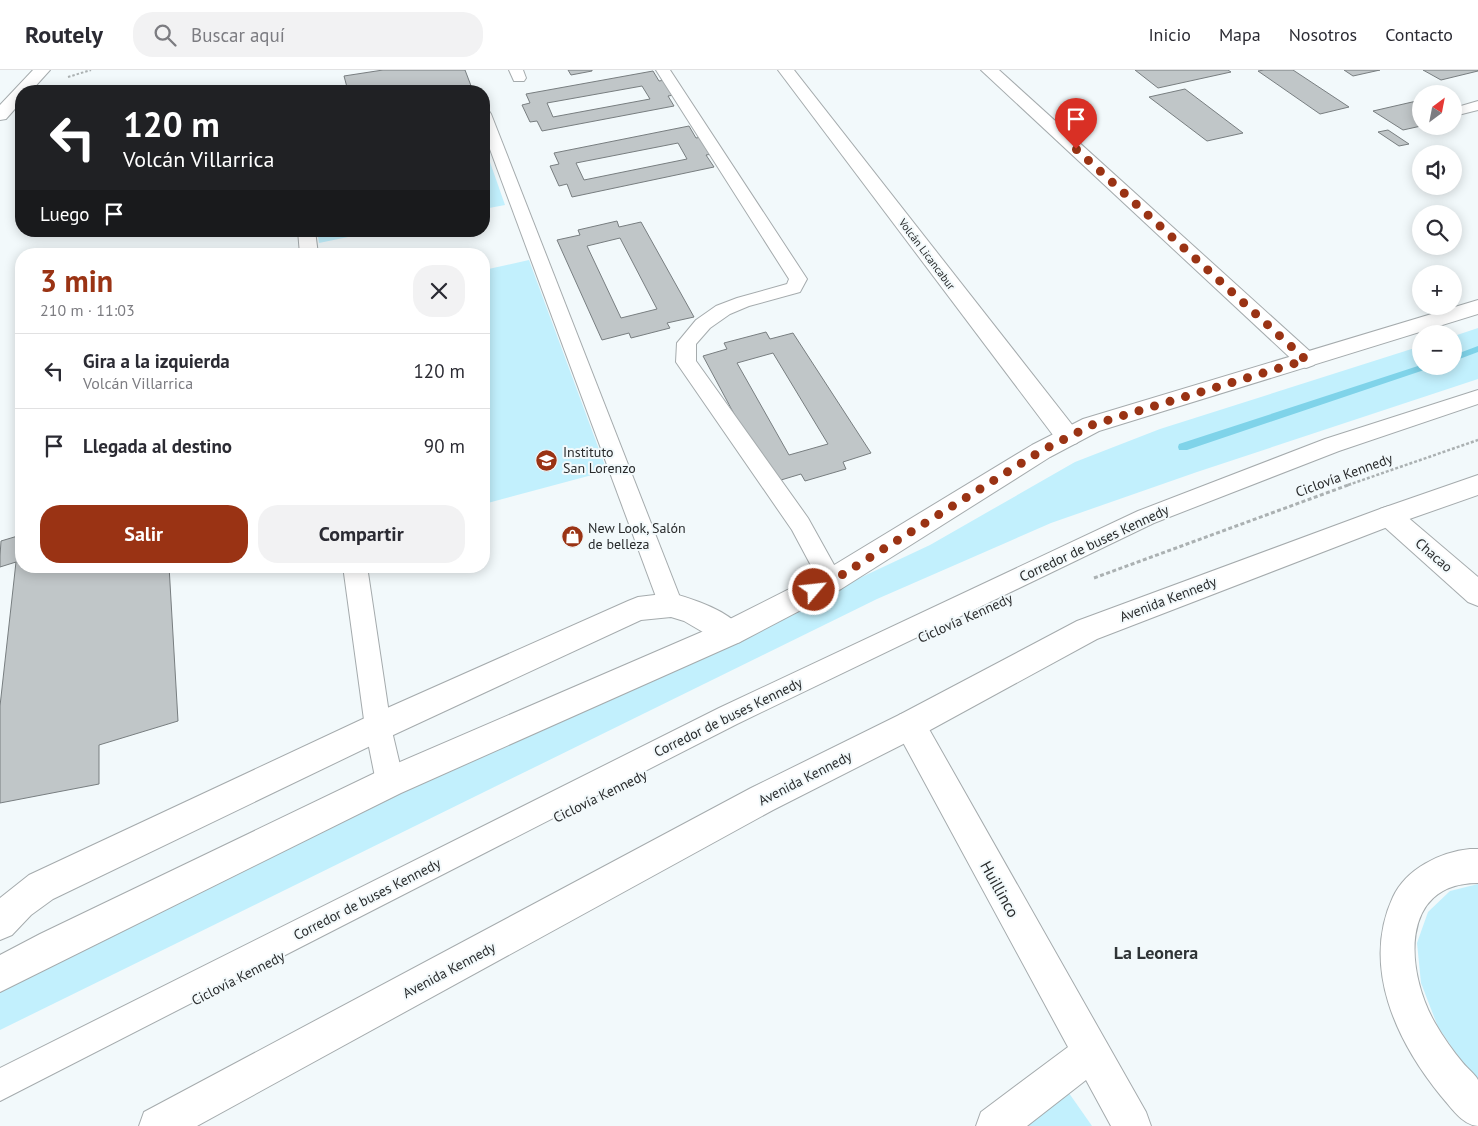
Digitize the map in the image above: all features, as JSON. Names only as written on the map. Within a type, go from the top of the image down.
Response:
[{"type":"main road","points":[[28,85],[42,70]]},
{"type":"main road","name":"Volcán Licancabur","points":[[786,70],[1068,437]]},
{"type":"main road","points":[[989,70],[1306,360]]},
{"type":"main road","points":[[0,115],[15,99]]},
{"type":"main road","points":[[0,974],[52,946],[390,782],[730,633],[832,581],[1041,451],[1092,425],[1478,307]]},
{"type":"main road","name":"Avenida Kennedy","points":[[158,1126],[762,799],[910,725],[1087,630],[1389,516],[1478,485]]},
{"type":"main road","name":"Chacao","points":[[1389,516],[1478,594]]},
{"type":"main road","points":[[0,923],[19,903],[41,887],[378,727],[638,609],[671,605],[692,611],[730,633]]},
{"type":"main road","name":"Huillinco","points":[[910,725],[1132,1126]]},
{"type":"main road","points":[[1475,863],[1437,874],[1414,892],[1400,919],[1396,953],[1403,993],[1421,1036],[1450,1079],[1478,1108]]},
{"type":"main road","points":[[995,1126],[1091,1053]]},
{"type":"lane","points":[[663,70],[798,279],[794,288],[743,302],[723,310],[703,324],[687,343],[686,362],[800,524],[832,581]]},
{"type":"lane","points":[[1462,110],[1478,105]]},
{"type":"lane","points":[[490,130],[671,605]]},
{"type":"lane","name":"Corredor de buses Kennedy","points":[[0,1085],[719,720],[1146,517],[1332,445],[1478,397]]},
{"type":"lane","points":[[356,573],[378,727],[390,782]]},
{"type":"path","name":"Ciclovía Kennedy","points":[[1085,581],[1367,478],[1478,440]]},
{"type":"shaded area","points":[[490,162],[505,205],[490,208]]},
{"type":"shaded area","points":[[318,237],[348,237],[319,243]]},
{"type":"shaded area","points":[[529,260],[607,471],[490,502],[490,269]]},
{"type":"shaded area","points":[[1478,328],[1478,379],[1197,472],[1051,523],[877,599],[0,1030],[0,981],[930,545],[1075,462],[1160,429],[1412,349],[1412,375],[1462,375],[1462,333]]},
{"type":"shaded area","points":[[1478,884],[1478,1080],[1469,1072],[1438,1027],[1421,983],[1417,943],[1428,912],[1450,891]]},
{"type":"shaded area","points":[[1064,1086],[1092,1126],[1019,1126]]},
{"type":"building","points":[[383,70],[465,70],[471,85],[346,85],[344,76]]},
{"type":"building","points":[[568,70],[592,70],[592,71],[571,75]]},
{"type":"building","points":[[1135,70],[1228,70],[1231,72],[1158,88]]},
{"type":"building","points":[[1293,70],[1349,107],[1320,114],[1258,71]]},
{"type":"building","points":[[1344,70],[1380,70],[1353,76]]},
{"type":"building","points":[[1423,70],[1478,70],[1478,71],[1441,80]]},
{"type":"building","points":[[653,71],[659,81],[665,80],[674,95],[668,96],[674,106],[542,131],[537,121],[530,122],[522,105],[530,103],[526,94]],"holes":[[[642,86],[650,99],[553,117],[547,103]]]},
{"type":"building","points":[[1185,89],[1243,133],[1207,141],[1149,97]]},
{"type":"building","points":[[1412,102],[1412,128],[1403,130],[1373,111]]},
{"type":"building","points":[[689,126],[696,138],[702,137],[713,154],[706,155],[714,167],[572,197],[567,184],[559,186],[550,166],[559,164],[554,153]],"holes":[[[678,143],[687,159],[584,180],[576,163]]]},
{"type":"building","points":[[1388,130],[1409,144],[1399,146],[1378,132]]},
{"type":"building","points":[[617,221],[619,227],[641,222],[694,317],[667,323],[670,328],[631,338],[629,333],[602,340],[557,240],[580,235],[578,230]],"holes":[[[620,238],[657,309],[621,318],[587,246]]]},
{"type":"building","points":[[766,332],[770,339],[793,333],[871,453],[843,462],[846,469],[805,481],[801,474],[771,483],[703,356],[727,349],[724,343]],"holes":[[[773,353],[828,444],[789,455],[737,363]]]},
{"type":"building","points":[[15,537],[15,562],[0,567],[0,556],[1,541]]},
{"type":"building","points":[[15,571],[15,573],[169,573],[178,721],[99,745],[99,784],[0,803],[0,706]]},
{"type":"waterway","points":[[1462,355],[1478,349]]},
{"type":"waterway","points":[[1183,447],[1412,371]]},
{"type":"place","name":"Instituto San Lorenzo","points":[[547,460]]},
{"type":"place","name":"New Look, Salón de belleza","points":[[572,536]]},
{"type":"district","name":"La Leonera","points":[[1156,953]]},
{"type":"route","points":[[814,590],[832,581],[1041,451],[1092,425],[1306,360],[1076,149]]}]
